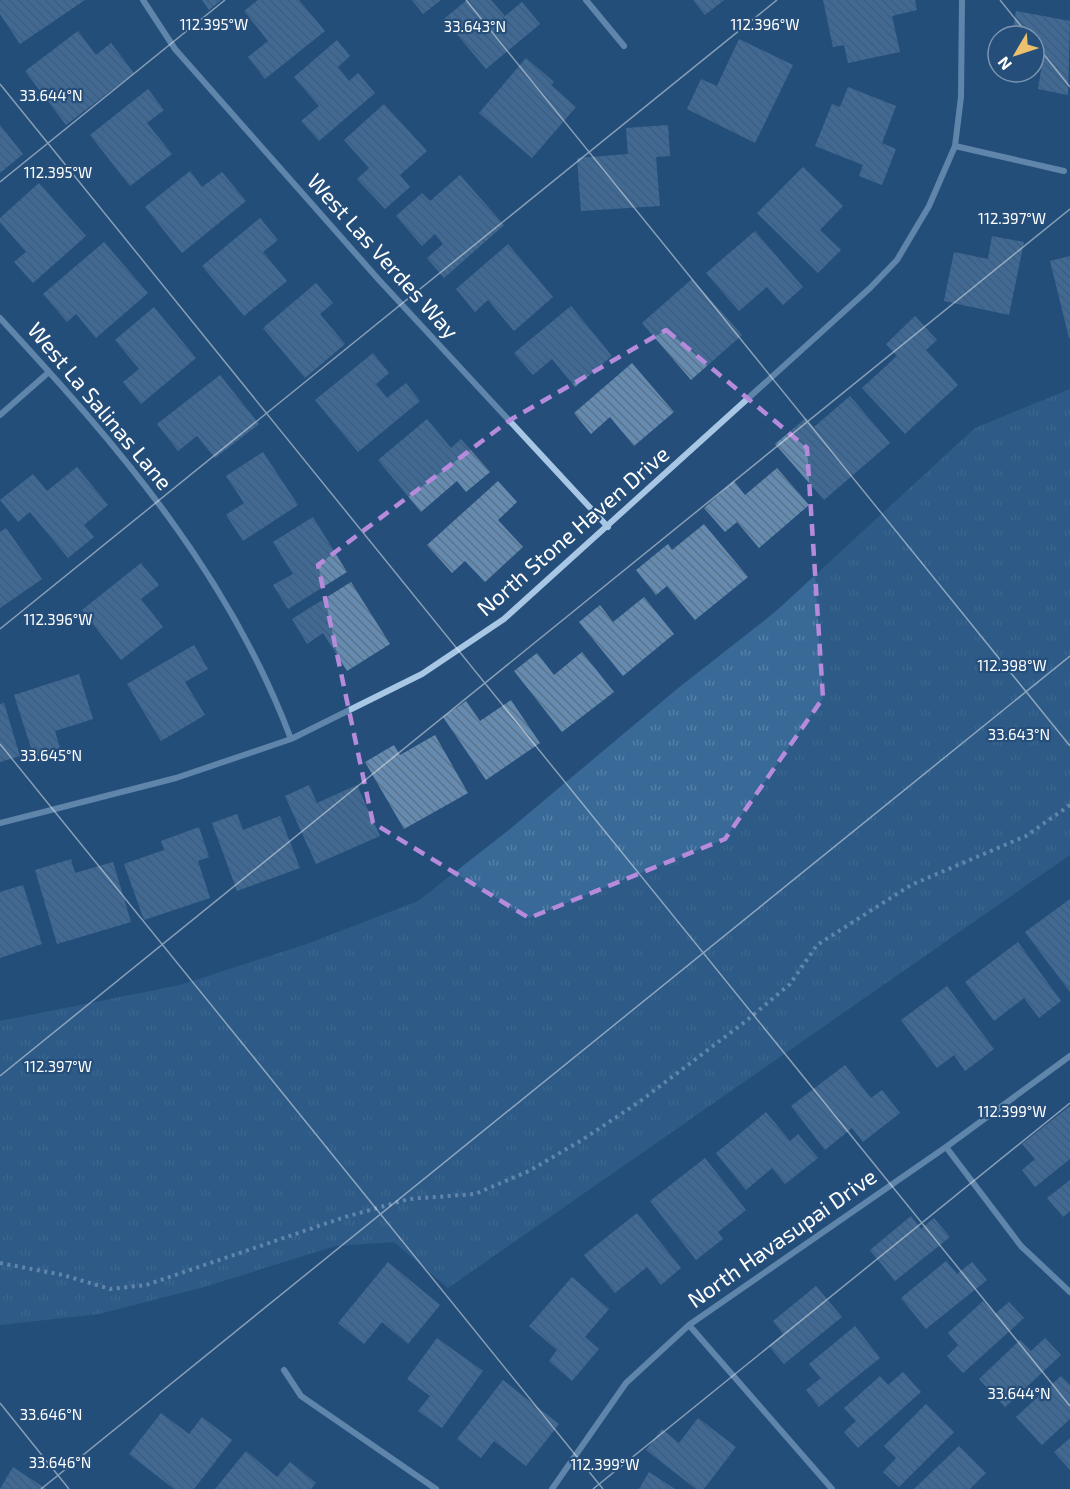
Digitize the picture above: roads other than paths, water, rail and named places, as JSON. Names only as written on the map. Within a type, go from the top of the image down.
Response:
[{"type":"street","name":"West Las Verdes Way","points":[[143,0],[175,49],[206,85],[379,280],[608,527]]},
{"type":"street","points":[[586,0],[624,46]]},
{"type":"street","name":"North Stone Haven Drive","points":[[0,824],[176,778],[291,739],[422,674],[504,619],[870,288],[897,260],[929,206],[955,146],[961,96],[962,0]]},
{"type":"street","points":[[955,146],[1064,171]]},
{"type":"street","name":"West La Salinas Lane","points":[[0,318],[123,455],[184,537],[228,607],[267,677],[291,739]]},
{"type":"street","points":[[0,415],[49,372]]},
{"type":"street","name":"North Havasupai Drive","points":[[552,1489],[626,1383],[689,1325],[946,1147],[1070,1056]]},
{"type":"street","points":[[946,1147],[1022,1246],[1070,1292]]},
{"type":"street","points":[[689,1325],[832,1489]]},
{"type":"street","points":[[284,1371],[301,1396],[436,1489]]}]
